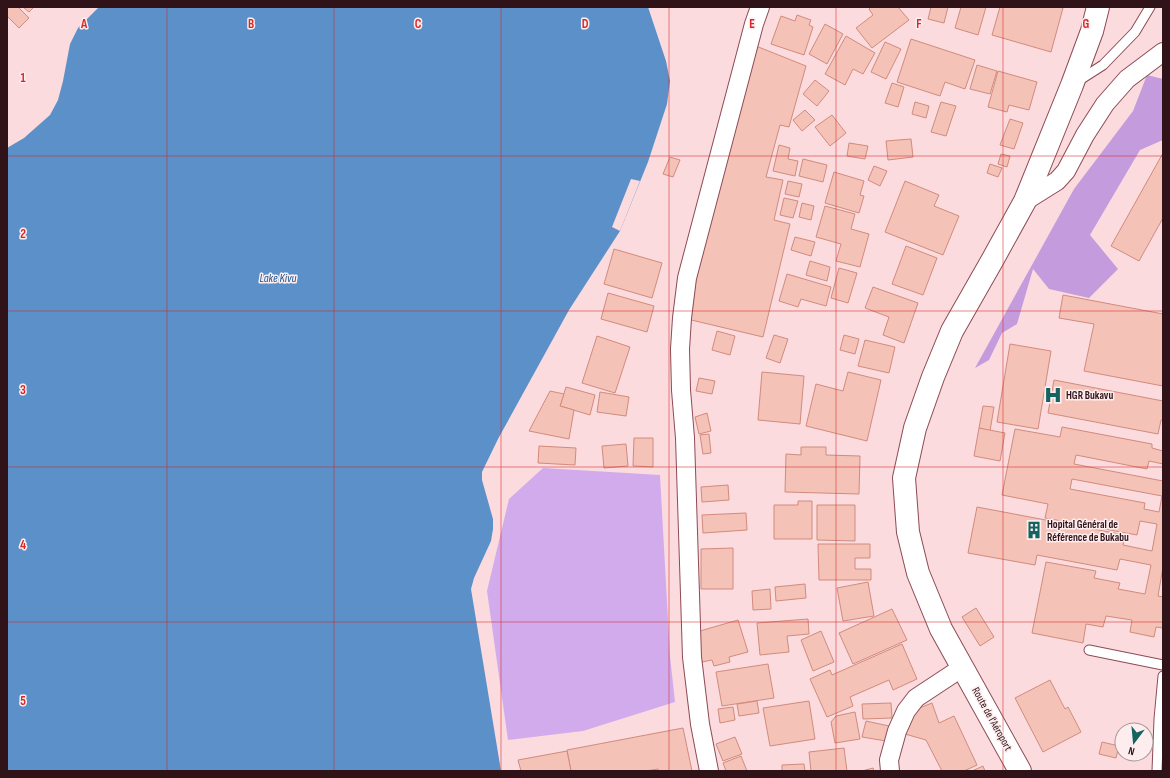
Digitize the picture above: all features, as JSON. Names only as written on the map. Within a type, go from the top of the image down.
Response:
[{"type":"highway","name":"Route de l'Aéroport","points":[[1020,771],[941,629],[918,573],[908,532],[904,478],[915,428],[952,331],[1025,201],[1072,85],[1092,31],[1098,7]]},
{"type":"street","points":[[709,771],[700,724],[692,657],[685,438],[681,390],[680,349],[682,318],[687,278],[754,24],[760,7]]},
{"type":"street","points":[[1025,201],[1057,181],[1066,171],[1084,135],[1105,104],[1127,79],[1163,52]]},
{"type":"street","points":[[890,771],[889,760],[897,731],[906,711],[916,698],[963,667]]},
{"type":"lane","points":[[1072,85],[1103,65],[1135,32],[1150,7]]},
{"type":"lane","points":[[1088,650],[1163,665]]},
{"type":"lane","points":[[1157,771],[1159,719],[1163,676]]},
{"type":"shaded area","points":[[1147,75],[1163,79],[1163,140],[1140,150],[1090,235],[1118,269],[1089,298],[1049,289],[1033,269],[1017,324],[1002,333],[989,360],[975,368],[1074,189],[1133,111]]},
{"type":"shaded area","points":[[543,468],[660,475],[670,656],[675,702],[583,731],[508,740],[487,591],[509,499]]},
{"type":"water","name":"Lake Kivu","points":[[99,7],[648,7],[666,61],[670,81],[667,104],[648,162],[620,231],[569,310],[498,439],[482,472],[482,480],[493,519],[493,529],[491,541],[474,578],[471,589],[501,771],[7,771],[7,148],[24,138],[50,115],[58,100],[70,44],[78,28]]},
{"type":"pier","points":[[631,179],[640,181],[620,231],[612,227]]},
{"type":"building","points":[[7,7],[18,7],[29,18],[19,28],[7,16]]},
{"type":"building","points":[[23,7],[34,7],[29,12]]},
{"type":"building","points":[[871,7],[898,7],[909,20],[872,48],[856,28],[873,15],[869,9]]},
{"type":"building","points":[[931,7],[948,7],[944,23],[928,19]]},
{"type":"building","points":[[961,7],[986,7],[978,35],[955,28]]},
{"type":"building","points":[[1000,7],[1063,8],[1051,52],[992,35]]},
{"type":"building","points":[[797,15],[811,20],[809,25],[813,27],[804,55],[771,44],[781,16],[795,21]]},
{"type":"building","points":[[825,24],[843,34],[827,64],[809,54]]},
{"type":"building","points":[[846,36],[875,53],[863,74],[853,69],[845,85],[825,74]]},
{"type":"building","points":[[911,39],[975,60],[965,89],[945,82],[940,96],[897,82]]},
{"type":"building","points":[[885,42],[901,49],[886,79],[871,72]]},
{"type":"building","points":[[756,46],[806,66],[789,127],[780,125],[766,177],[783,180],[774,220],[790,224],[763,337],[687,319],[722,166]]},
{"type":"building","points":[[977,65],[997,71],[990,94],[970,89]]},
{"type":"building","points":[[998,71],[1037,82],[1029,110],[1009,105],[1007,112],[988,107]]},
{"type":"building","points":[[815,80],[829,91],[817,106],[803,94]]},
{"type":"building","points":[[892,83],[904,87],[898,107],[885,103]]},
{"type":"building","points":[[915,102],[929,106],[926,118],[912,114]]},
{"type":"building","points":[[941,102],[956,106],[946,136],[931,132]]},
{"type":"building","points":[[805,110],[815,120],[802,131],[793,120]]},
{"type":"building","points":[[832,115],[846,133],[830,146],[815,127]]},
{"type":"building","points":[[1010,119],[1023,123],[1014,149],[1000,145]]},
{"type":"building","points":[[911,139],[913,157],[888,160],[886,141]]},
{"type":"building","points":[[849,143],[868,146],[865,159],[847,156]]},
{"type":"building","points":[[779,145],[790,148],[788,159],[798,161],[795,176],[773,171]]},
{"type":"building","points":[[1163,153],[1163,218],[1139,261],[1111,246]]},
{"type":"building","points":[[1001,154],[1010,156],[1007,167],[998,164]]},
{"type":"building","points":[[670,157],[680,160],[673,177],[663,174]]},
{"type":"building","points":[[803,159],[827,165],[823,182],[799,176]]},
{"type":"building","points":[[990,164],[1002,168],[998,177],[987,173]]},
{"type":"building","points":[[874,166],[887,171],[880,186],[868,180]]},
{"type":"building","points":[[834,172],[864,181],[860,195],[864,196],[859,213],[825,203]]},
{"type":"building","points":[[788,181],[802,184],[799,197],[785,194]]},
{"type":"building","points":[[905,181],[939,195],[934,206],[959,216],[943,255],[885,232]]},
{"type":"building","points":[[784,198],[798,201],[793,218],[780,215]]},
{"type":"building","points":[[802,203],[814,206],[811,220],[799,217]]},
{"type":"building","points":[[825,206],[855,214],[851,229],[869,234],[860,267],[836,261],[841,244],[816,237]]},
{"type":"building","points":[[795,237],[815,242],[811,256],[791,250]]},
{"type":"building","points":[[906,246],[937,258],[923,295],[892,284]]},
{"type":"building","points":[[614,249],[662,263],[652,298],[604,284]]},
{"type":"building","points":[[810,261],[830,267],[827,281],[806,275]]},
{"type":"building","points":[[839,268],[857,273],[848,303],[831,298]]},
{"type":"building","points":[[787,274],[831,287],[826,306],[801,299],[798,307],[779,301]]},
{"type":"building","points":[[873,287],[918,303],[904,343],[883,335],[889,317],[865,308]]},
{"type":"building","points":[[608,293],[654,306],[647,332],[601,319]]},
{"type":"building","points":[[1063,295],[1163,314],[1163,386],[1084,371],[1094,324],[1059,318]]},
{"type":"building","points":[[717,331],[735,336],[730,355],[712,350]]},
{"type":"building","points":[[774,335],[788,339],[780,363],[766,358]]},
{"type":"building","points":[[844,335],[859,339],[855,354],[840,350]]},
{"type":"building","points":[[597,336],[630,347],[615,393],[582,383]]},
{"type":"building","points":[[865,340],[895,347],[889,373],[858,366]]},
{"type":"building","points":[[1010,344],[1051,351],[1038,429],[997,422]]},
{"type":"building","points":[[762,372],[804,376],[800,424],[758,420]]},
{"type":"building","points":[[848,372],[881,380],[867,441],[806,426],[816,384],[843,391]]},
{"type":"building","points":[[699,378],[715,381],[712,394],[696,391]]},
{"type":"building","points":[[1054,380],[1163,401],[1163,420],[1161,420],[1158,434],[1048,413]]},
{"type":"building","points":[[566,387],[595,395],[590,415],[560,406]]},
{"type":"building","points":[[550,391],[564,394],[560,406],[574,410],[569,439],[529,431]]},
{"type":"building","points":[[600,392],[629,397],[626,416],[597,412]]},
{"type":"building","points":[[983,406],[994,407],[990,431],[979,428]]},
{"type":"building","points":[[707,413],[711,431],[699,434],[695,417]]},
{"type":"building","name":"Hopital Général de Référence de Bukabu","points":[[1062,427],[1152,444],[1152,448],[1163,451],[1163,464],[1149,461],[1147,469],[1076,455],[1074,464],[1163,481],[1163,567],[1158,596],[1163,597],[1163,628],[1156,627],[1154,637],[1130,632],[1132,620],[1106,616],[1103,627],[1086,624],[1083,643],[1032,633],[1046,562],[1096,571],[1094,578],[1120,583],[1118,589],[1145,594],[1151,565],[1120,559],[1117,570],[1037,555],[1035,565],[968,553],[977,507],[1125,535],[1123,545],[1152,551],[1157,524],[1140,521],[1137,535],[1045,518],[1048,504],[1002,495],[1015,429],[1060,437]],"holes":[[[1072,479],[1162,496],[1159,512],[1144,509],[1145,503],[1070,489]]]},
{"type":"building","points":[[979,428],[1005,433],[1000,461],[974,456]]},
{"type":"building","points":[[709,434],[711,453],[703,454],[700,435]]},
{"type":"building","points":[[634,438],[653,438],[653,467],[633,466]]},
{"type":"building","points":[[626,444],[628,466],[604,468],[602,446]]},
{"type":"building","points":[[539,446],[576,448],[575,465],[538,463]]},
{"type":"building","points":[[801,447],[826,447],[826,455],[860,456],[859,494],[785,492],[786,454],[801,455]]},
{"type":"building","points":[[728,485],[729,500],[702,502],[701,487]]},
{"type":"building","points":[[798,501],[812,501],[812,539],[774,539],[774,505],[798,505]]},
{"type":"building","points":[[817,505],[855,505],[855,541],[817,540]]},
{"type":"building","points":[[746,513],[747,530],[703,533],[702,515]]},
{"type":"building","points":[[818,544],[870,544],[870,558],[855,558],[855,569],[871,569],[871,580],[819,580]]},
{"type":"building","points":[[733,548],[733,589],[701,589],[701,549]]},
{"type":"building","points":[[868,582],[874,616],[843,621],[837,588]]},
{"type":"building","points":[[805,584],[806,598],[776,601],[775,587]]},
{"type":"building","points":[[770,589],[771,609],[753,610],[752,591]]},
{"type":"building","points":[[976,608],[994,637],[980,646],[962,617]]},
{"type":"building","points":[[892,609],[907,640],[853,664],[839,633]]},
{"type":"building","points":[[808,619],[809,634],[787,636],[789,652],[760,655],[757,623]]},
{"type":"building","points":[[738,620],[748,652],[729,657],[730,662],[714,666],[712,660],[702,662],[693,633]]},
{"type":"building","points":[[821,631],[834,662],[813,671],[801,640]]},
{"type":"building","points":[[902,644],[917,679],[893,690],[889,680],[850,697],[853,706],[827,717],[810,679],[830,670],[832,675]]},
{"type":"building","points":[[768,664],[774,698],[722,706],[716,672]]},
{"type":"building","points":[[1050,680],[1065,709],[1068,707],[1081,732],[1043,752],[1015,698]]},
{"type":"building","points":[[757,701],[759,713],[739,716],[737,704]]},
{"type":"building","points":[[809,701],[815,739],[770,746],[763,708]]},
{"type":"building","points":[[891,703],[892,718],[863,719],[862,704]]},
{"type":"building","points":[[932,703],[939,723],[954,716],[977,765],[964,771],[942,771],[926,740],[905,734],[912,711]]},
{"type":"building","points":[[733,707],[735,720],[720,723],[718,709]]},
{"type":"building","points":[[855,712],[860,739],[835,743],[831,722],[836,716]]},
{"type":"building","points":[[866,721],[889,726],[886,741],[862,737]]},
{"type":"building","points":[[683,728],[692,771],[658,771],[658,769],[646,771],[571,771],[567,750]]},
{"type":"building","points":[[735,737],[742,754],[723,761],[716,744]]},
{"type":"building","points":[[1102,742],[1114,745],[1114,758],[1099,754]]},
{"type":"building","points":[[844,748],[847,771],[811,771],[809,752]]},
{"type":"building","points":[[567,751],[571,771],[521,771],[518,760]]},
{"type":"building","points":[[741,756],[747,771],[726,771],[723,763]]},
{"type":"building","points":[[804,764],[805,771],[782,771],[782,765]]},
{"type":"building","points":[[983,766],[985,771],[972,771]]},
{"type":"building","points":[[873,768],[874,771],[862,771]]},
{"type":"place","name":"HGR Bukavu","points":[[1053,395]]},
{"type":"place","name":"Hopital Général de Référence de Bukabu","points":[[1034,530]]}]
